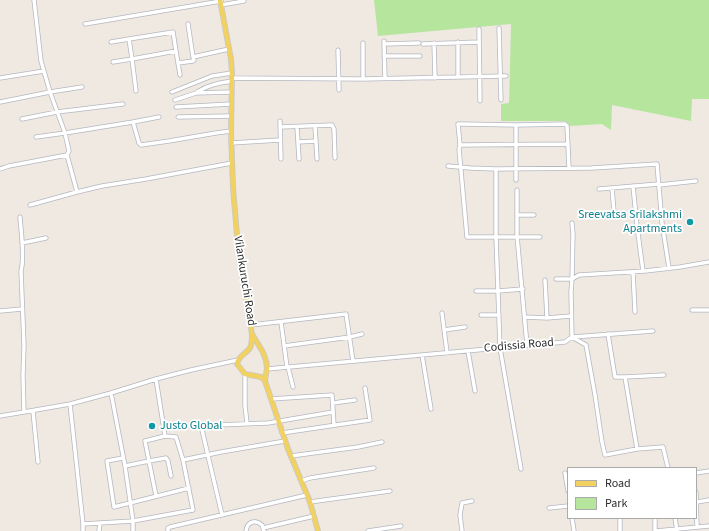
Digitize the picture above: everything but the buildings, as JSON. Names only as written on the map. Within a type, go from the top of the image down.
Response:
[{"type":"main road","name":"Vilankuruchi Road","points":[[221,2],[232,77],[231,143],[239,258],[252,334],[251,346],[238,360]]},
{"type":"main road","points":[[252,334],[263,351],[267,369],[265,381],[282,433],[310,502],[318,531]]},
{"type":"main road","points":[[238,360],[238,364],[245,374],[261,377],[265,381]]},
{"type":"street","points":[[34,0],[41,61],[50,92],[65,133],[69,151],[67,155],[77,192]]},
{"type":"street","points":[[85,24],[221,2],[244,1]]},
{"type":"street","points":[[178,64],[194,60],[188,24]]},
{"type":"street","points":[[499,28],[501,100]]},
{"type":"street","points":[[479,29],[480,101]]},
{"type":"street","points":[[111,42],[173,32],[180,75]]},
{"type":"street","points":[[130,39],[136,91]]},
{"type":"street","points":[[385,78],[384,42],[479,42]]},
{"type":"street","points":[[458,42],[458,77]]},
{"type":"street","points":[[362,43],[363,79]]},
{"type":"street","points":[[434,43],[435,78]]},
{"type":"street","points":[[193,57],[229,50]]},
{"type":"street","points":[[338,50],[339,90]]},
{"type":"street","points":[[113,62],[176,51]]},
{"type":"street","points":[[384,56],[420,56]]},
{"type":"street","points":[[0,78],[44,71]]},
{"type":"street","points":[[172,92],[212,76],[363,79],[506,76]]},
{"type":"street","points":[[175,100],[196,93],[202,89],[232,77]]},
{"type":"street","points":[[0,102],[82,87]]},
{"type":"street","points":[[196,93],[232,92]]},
{"type":"street","points":[[22,119],[57,112],[123,104]]},
{"type":"street","points":[[176,107],[231,104]]},
{"type":"street","points":[[178,117],[231,116]]},
{"type":"street","points":[[36,137],[159,117]]},
{"type":"street","points":[[280,121],[281,159]]},
{"type":"street","points":[[133,122],[139,143],[141,145],[149,145],[216,132],[231,131]]},
{"type":"street","points":[[540,237],[467,237],[458,124],[565,124],[567,126],[569,168]]},
{"type":"street","points":[[516,125],[516,180]]},
{"type":"street","points":[[315,126],[317,159]]},
{"type":"street","points":[[280,127],[333,126],[335,158]]},
{"type":"street","points":[[297,127],[299,159]]},
{"type":"street","points":[[231,143],[280,140]]},
{"type":"street","points":[[298,142],[316,141]]},
{"type":"street","points":[[460,145],[568,144]]},
{"type":"street","points":[[0,169],[67,155]]},
{"type":"street","points":[[30,205],[102,186],[232,163]]},
{"type":"street","points":[[448,166],[516,169],[592,168],[657,164],[662,224],[669,268]]},
{"type":"street","points":[[496,169],[496,237],[500,348],[521,470]]},
{"type":"street","points":[[599,189],[696,181]]},
{"type":"street","points":[[633,186],[636,226],[643,271]]},
{"type":"street","points":[[612,188],[614,212]]},
{"type":"street","points":[[517,190],[517,236],[527,345]]},
{"type":"street","points":[[517,215],[534,215]]},
{"type":"street","points":[[20,217],[22,243],[21,271],[24,344],[24,412]]},
{"type":"street","points":[[572,223],[572,337],[586,345],[605,455],[637,449],[663,447],[668,467]]},
{"type":"street","points":[[22,243],[46,238]]},
{"type":"street","points":[[556,279],[572,279],[579,275],[643,271],[709,262]]},
{"type":"street","points":[[633,272],[635,312]]},
{"type":"street","points":[[545,280],[547,318]]},
{"type":"street","points":[[476,291],[523,289]]},
{"type":"street","points":[[0,311],[22,309]]},
{"type":"street","points":[[692,310],[709,310]]},
{"type":"street","points":[[442,312],[447,353]]},
{"type":"street","points":[[251,325],[346,314],[354,361]]},
{"type":"street","points":[[481,315],[498,315]]},
{"type":"street","points":[[525,318],[571,316]]},
{"type":"street","points":[[281,322],[287,367],[292,388]]},
{"type":"street","points":[[444,330],[465,327]]},
{"type":"street","name":"Codissia Road","points":[[267,369],[565,342],[572,337],[653,331]]},
{"type":"street","points":[[284,346],[362,334]]},
{"type":"street","points":[[608,334],[614,377],[664,375]]},
{"type":"street","points":[[468,351],[475,391]]},
{"type":"street","points":[[422,355],[431,410]]},
{"type":"street","points":[[0,416],[70,404],[156,379],[238,360]]},
{"type":"street","points":[[245,374],[245,406],[247,424]]},
{"type":"street","points":[[625,377],[637,449]]},
{"type":"street","points":[[156,379],[165,436]]},
{"type":"street","points":[[282,433],[370,420],[365,388]]},
{"type":"street","points":[[111,393],[125,466],[133,521],[132,531]]},
{"type":"street","points":[[271,399],[330,394],[332,395],[334,425]]},
{"type":"street","points":[[333,403],[355,400]]},
{"type":"street","points":[[70,404],[83,531]]},
{"type":"street","points":[[33,411],[38,462]]},
{"type":"street","points":[[217,425],[279,421],[333,412]]},
{"type":"street","points":[[202,430],[222,515]]},
{"type":"street","points":[[83,524],[133,521],[193,510],[183,460],[176,437],[165,436],[145,441],[156,496]]},
{"type":"street","points":[[183,460],[285,441]]},
{"type":"street","points":[[291,456],[358,447],[382,442]]},
{"type":"street","points":[[123,458],[107,461],[114,507],[189,488]]},
{"type":"street","points":[[125,466],[166,458],[171,476]]},
{"type":"street","points":[[301,481],[310,478],[374,468]]},
{"type":"street","points":[[697,473],[709,471]]},
{"type":"street","points":[[565,473],[567,485]]},
{"type":"street","points":[[310,502],[390,491]]},
{"type":"street","points":[[168,531],[168,528],[170,527],[307,495]]},
{"type":"street","points":[[697,527],[697,502],[709,500]]},
{"type":"street","points":[[462,531],[460,515],[462,503],[472,501]]},
{"type":"street","points":[[549,508],[567,506]]},
{"type":"street","points":[[246,531],[249,523],[254,521],[260,523],[263,529],[314,516]]},
{"type":"street","points":[[572,519],[574,531]]},
{"type":"street","points":[[620,519],[620,531]]},
{"type":"street","points":[[655,519],[656,531],[709,526]]},
{"type":"street","points":[[675,519],[677,530]]},
{"type":"street","points":[[99,531],[100,523]]},
{"type":"street","points":[[368,531],[401,526]]},
{"type":"green space","points":[[374,0],[709,0],[709,99],[692,99],[691,121],[612,105],[611,130],[602,124],[570,126],[565,121],[501,121],[501,104],[509,103],[511,24],[378,36]]},
{"type":"place","name":"Sreevatsa Srilakshmi Apartments","points":[[690,222]]},
{"type":"place","name":"Justo Global","points":[[152,426]]}]
